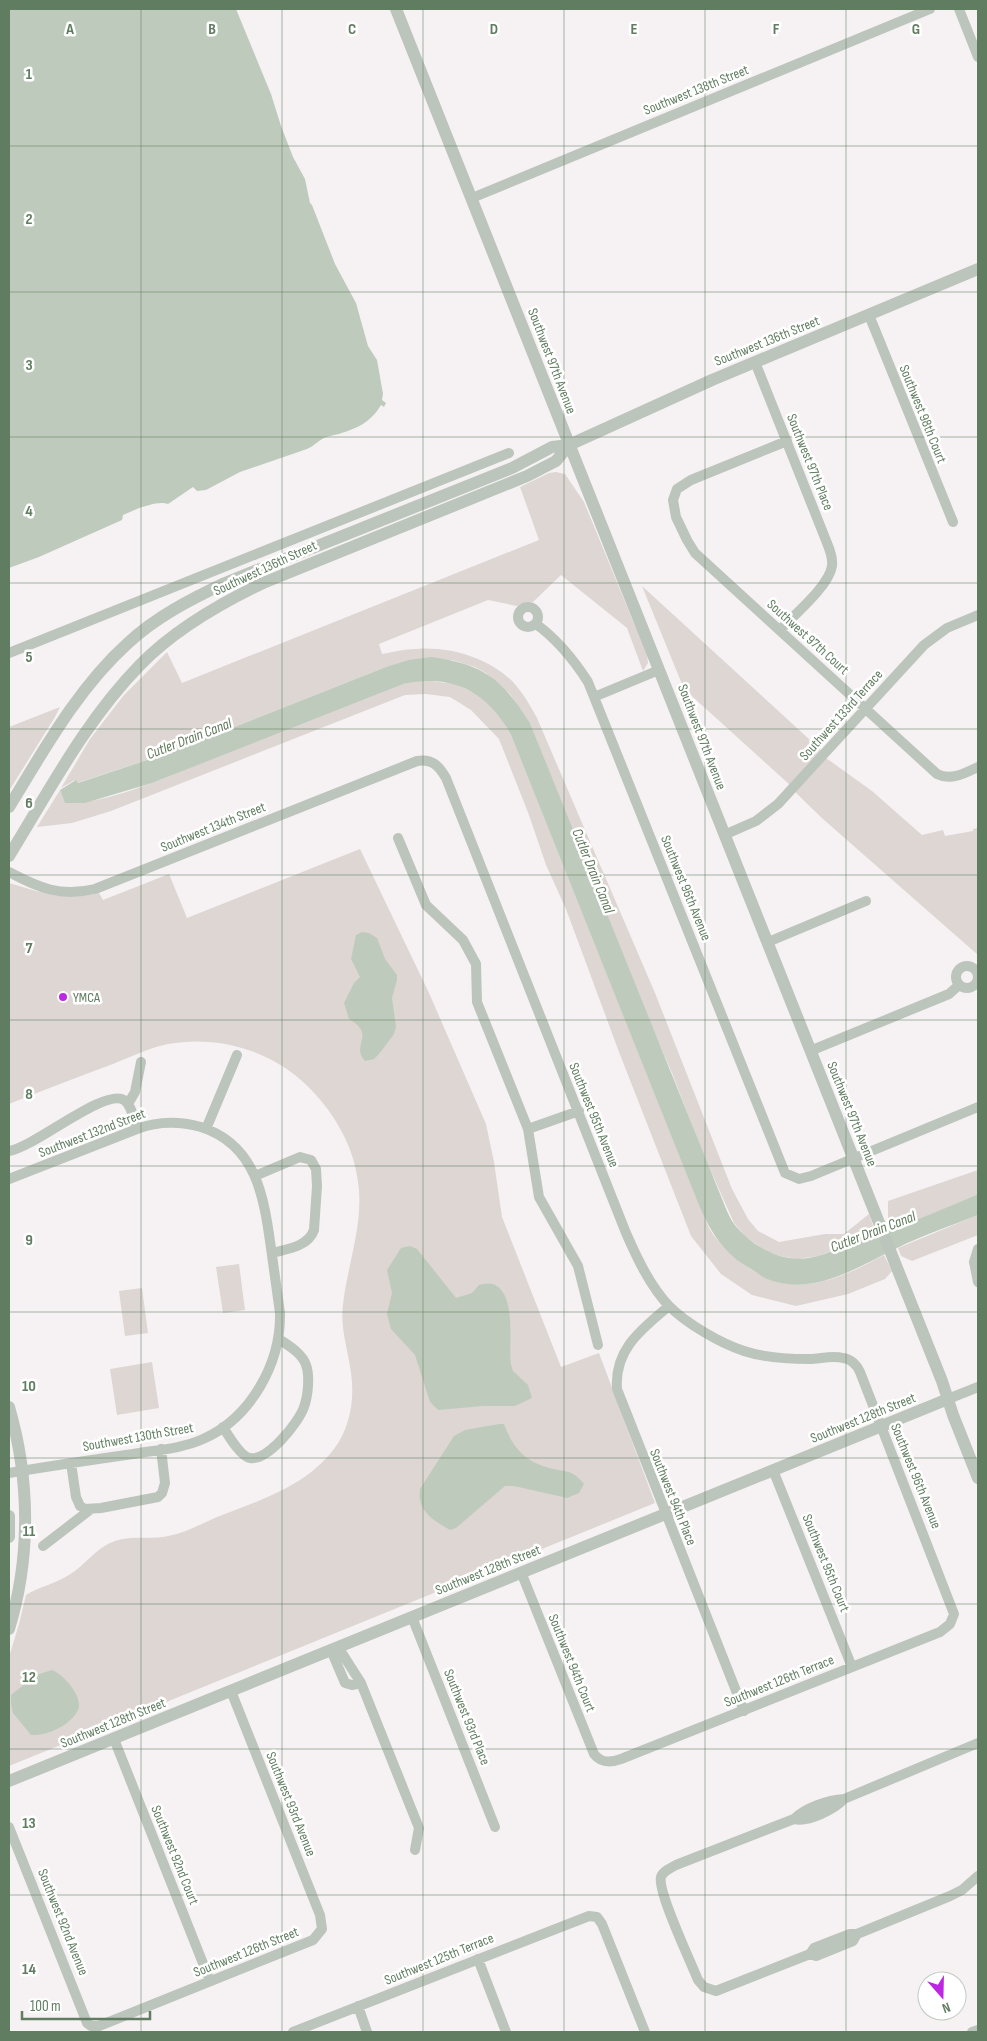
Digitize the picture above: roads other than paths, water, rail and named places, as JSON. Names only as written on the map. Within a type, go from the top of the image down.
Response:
[{"type":"street","name":"Southwest 97th Avenue","points":[[396,9],[881,1226],[978,1478]]},
{"type":"street","name":"Southwest 138th Street","points":[[472,198],[930,9]]},
{"type":"street","points":[[959,9],[978,57]]},
{"type":"street","name":"Southwest 136th Street","points":[[9,807],[55,733],[97,675],[128,643],[164,616],[194,598],[225,583],[512,468],[552,447],[569,445],[755,362],[978,269]]},
{"type":"street","name":"Southwest 98th Court","points":[[869,315],[953,522]]},
{"type":"street","name":"Southwest 97th Place","points":[[755,362],[833,560],[830,574],[818,590],[781,629]]},
{"type":"street","name":"Southwest 97th Court","points":[[787,442],[684,483],[675,491],[673,500],[676,516],[695,553],[781,629],[934,771],[947,778],[978,768]]},
{"type":"street","name":"Southwest 136th Street","points":[[9,856],[79,743],[111,698],[140,664],[172,637],[203,615],[255,586],[527,476],[556,461],[569,445]]},
{"type":"street","name":"Southwest 136th Street","points":[[9,653],[509,453]]},
{"type":"street","name":"Southwest 133rd Terrace","points":[[724,834],[756,821],[774,808],[924,645],[947,628],[978,615]]},
{"type":"street","name":"Southwest 96th Avenue","points":[[536,624],[559,643],[588,682],[780,1164],[788,1176],[798,1179],[805,1178],[854,1158]]},
{"type":"street","points":[[594,697],[660,670]]},
{"type":"street","name":"Southwest 134th Street","points":[[9,872],[48,890],[68,892],[95,889],[410,763],[426,760]]},
{"type":"street","name":"Southwest 95th Avenue","points":[[426,760],[438,766],[446,778],[638,1260],[669,1306],[698,1328],[746,1352],[785,1358],[844,1358]]},
{"type":"street","points":[[398,838],[426,904],[463,940],[476,964],[478,1002],[528,1129],[539,1197],[578,1266],[598,1345]]},
{"type":"street","points":[[768,942],[866,901]]},
{"type":"street","points":[[810,1051],[949,994],[959,985]]},
{"type":"street","points":[[206,1129],[236,1055]]},
{"type":"street","points":[[128,1104],[135,1092],[142,1062]]},
{"type":"street","points":[[9,1151],[32,1142],[102,1102],[116,1098],[122,1099],[128,1104],[137,1129]]},
{"type":"street","points":[[854,1158],[978,1107]]},
{"type":"street","points":[[528,1129],[579,1111]]},
{"type":"street","name":"Southwest 132nd Street","points":[[9,1179],[137,1129],[154,1124],[190,1124],[220,1135],[244,1158],[255,1176],[263,1196],[272,1253]]},
{"type":"street","points":[[255,1176],[300,1157],[312,1160],[316,1170],[314,1230],[311,1237],[296,1246],[272,1253]]},
{"type":"street","points":[[978,1249],[974,1262],[978,1282]]},
{"type":"street","name":"Southwest 130th Street","points":[[9,1473],[193,1443],[222,1427],[235,1417],[248,1403],[264,1380],[273,1360],[279,1339],[280,1313],[272,1253]]},
{"type":"street","name":"Southwest 94th Place","points":[[669,1306],[627,1348],[619,1362],[616,1379],[618,1395],[744,1711]]},
{"type":"street","points":[[222,1427],[244,1455],[252,1459],[262,1456],[282,1439],[301,1414],[307,1396],[307,1368],[299,1354],[279,1339]]},
{"type":"street","name":"Southwest 96th Avenue","points":[[844,1358],[858,1368],[954,1611]]},
{"type":"street","name":"Southwest 128th Street","points":[[9,1781],[978,1387]]},
{"type":"street","points":[[9,1407],[16,1432],[25,1502],[25,1536],[21,1574],[10,1623]]},
{"type":"street","points":[[71,1463],[78,1502],[85,1509],[91,1510],[158,1497],[162,1493],[165,1483],[160,1449]]},
{"type":"street","name":"Southwest 95th Court","points":[[773,1470],[852,1667]]},
{"type":"street","points":[[43,1546],[91,1510]]},
{"type":"street","points":[[9,1516],[9,1537]]},
{"type":"street","name":"Southwest 94th Court","points":[[522,1572],[594,1754],[602,1761]]},
{"type":"street","name":"Southwest 126th Terrace","points":[[602,1761],[618,1760],[942,1630],[952,1620],[954,1611]]},
{"type":"street","name":"Southwest 93rd Place","points":[[412,1617],[495,1827]]},
{"type":"street","points":[[334,1649],[345,1683],[352,1685],[361,1683]]},
{"type":"street","points":[[334,1649],[361,1683],[419,1828],[415,1850]]},
{"type":"street","name":"Southwest 93rd Avenue","points":[[231,1691],[320,1915],[322,1929]]},
{"type":"street","name":"Southwest 92nd Court","points":[[114,1738],[210,1981]]},
{"type":"street","points":[[978,1743],[844,1799],[834,1799],[799,1814],[794,1819],[676,1865],[662,1875],[662,1889],[698,1980],[708,1989],[716,1991],[810,1954],[814,1948],[850,1934],[858,1934],[950,1896],[962,1890],[978,1876]]},
{"type":"street","name":"Southwest 92nd Avenue","points":[[9,1827],[87,2023],[91,2026]]},
{"type":"street","name":"Southwest 125th Terrace","points":[[293,2032],[583,1916],[597,1917],[604,1930],[645,2032]]},
{"type":"street","name":"Southwest 126th Street","points":[[91,2026],[99,2026],[306,1943],[316,1938],[322,1929]]},
{"type":"street","points":[[478,1959],[506,2032]]},
{"type":"street","points":[[358,2006],[367,2032]]},
{"type":"street","points":[[972,2032],[978,2030]]},
{"type":"place","name":"YMCA","points":[[63,997]]},
{"type":"water label","name":"Cutler Drain Canal","points":[[189,739]]},
{"type":"water label","name":"Cutler Drain Canal","points":[[593,871]]},
{"type":"water label","name":"Cutler Drain Canal","points":[[873,1232]]}]
